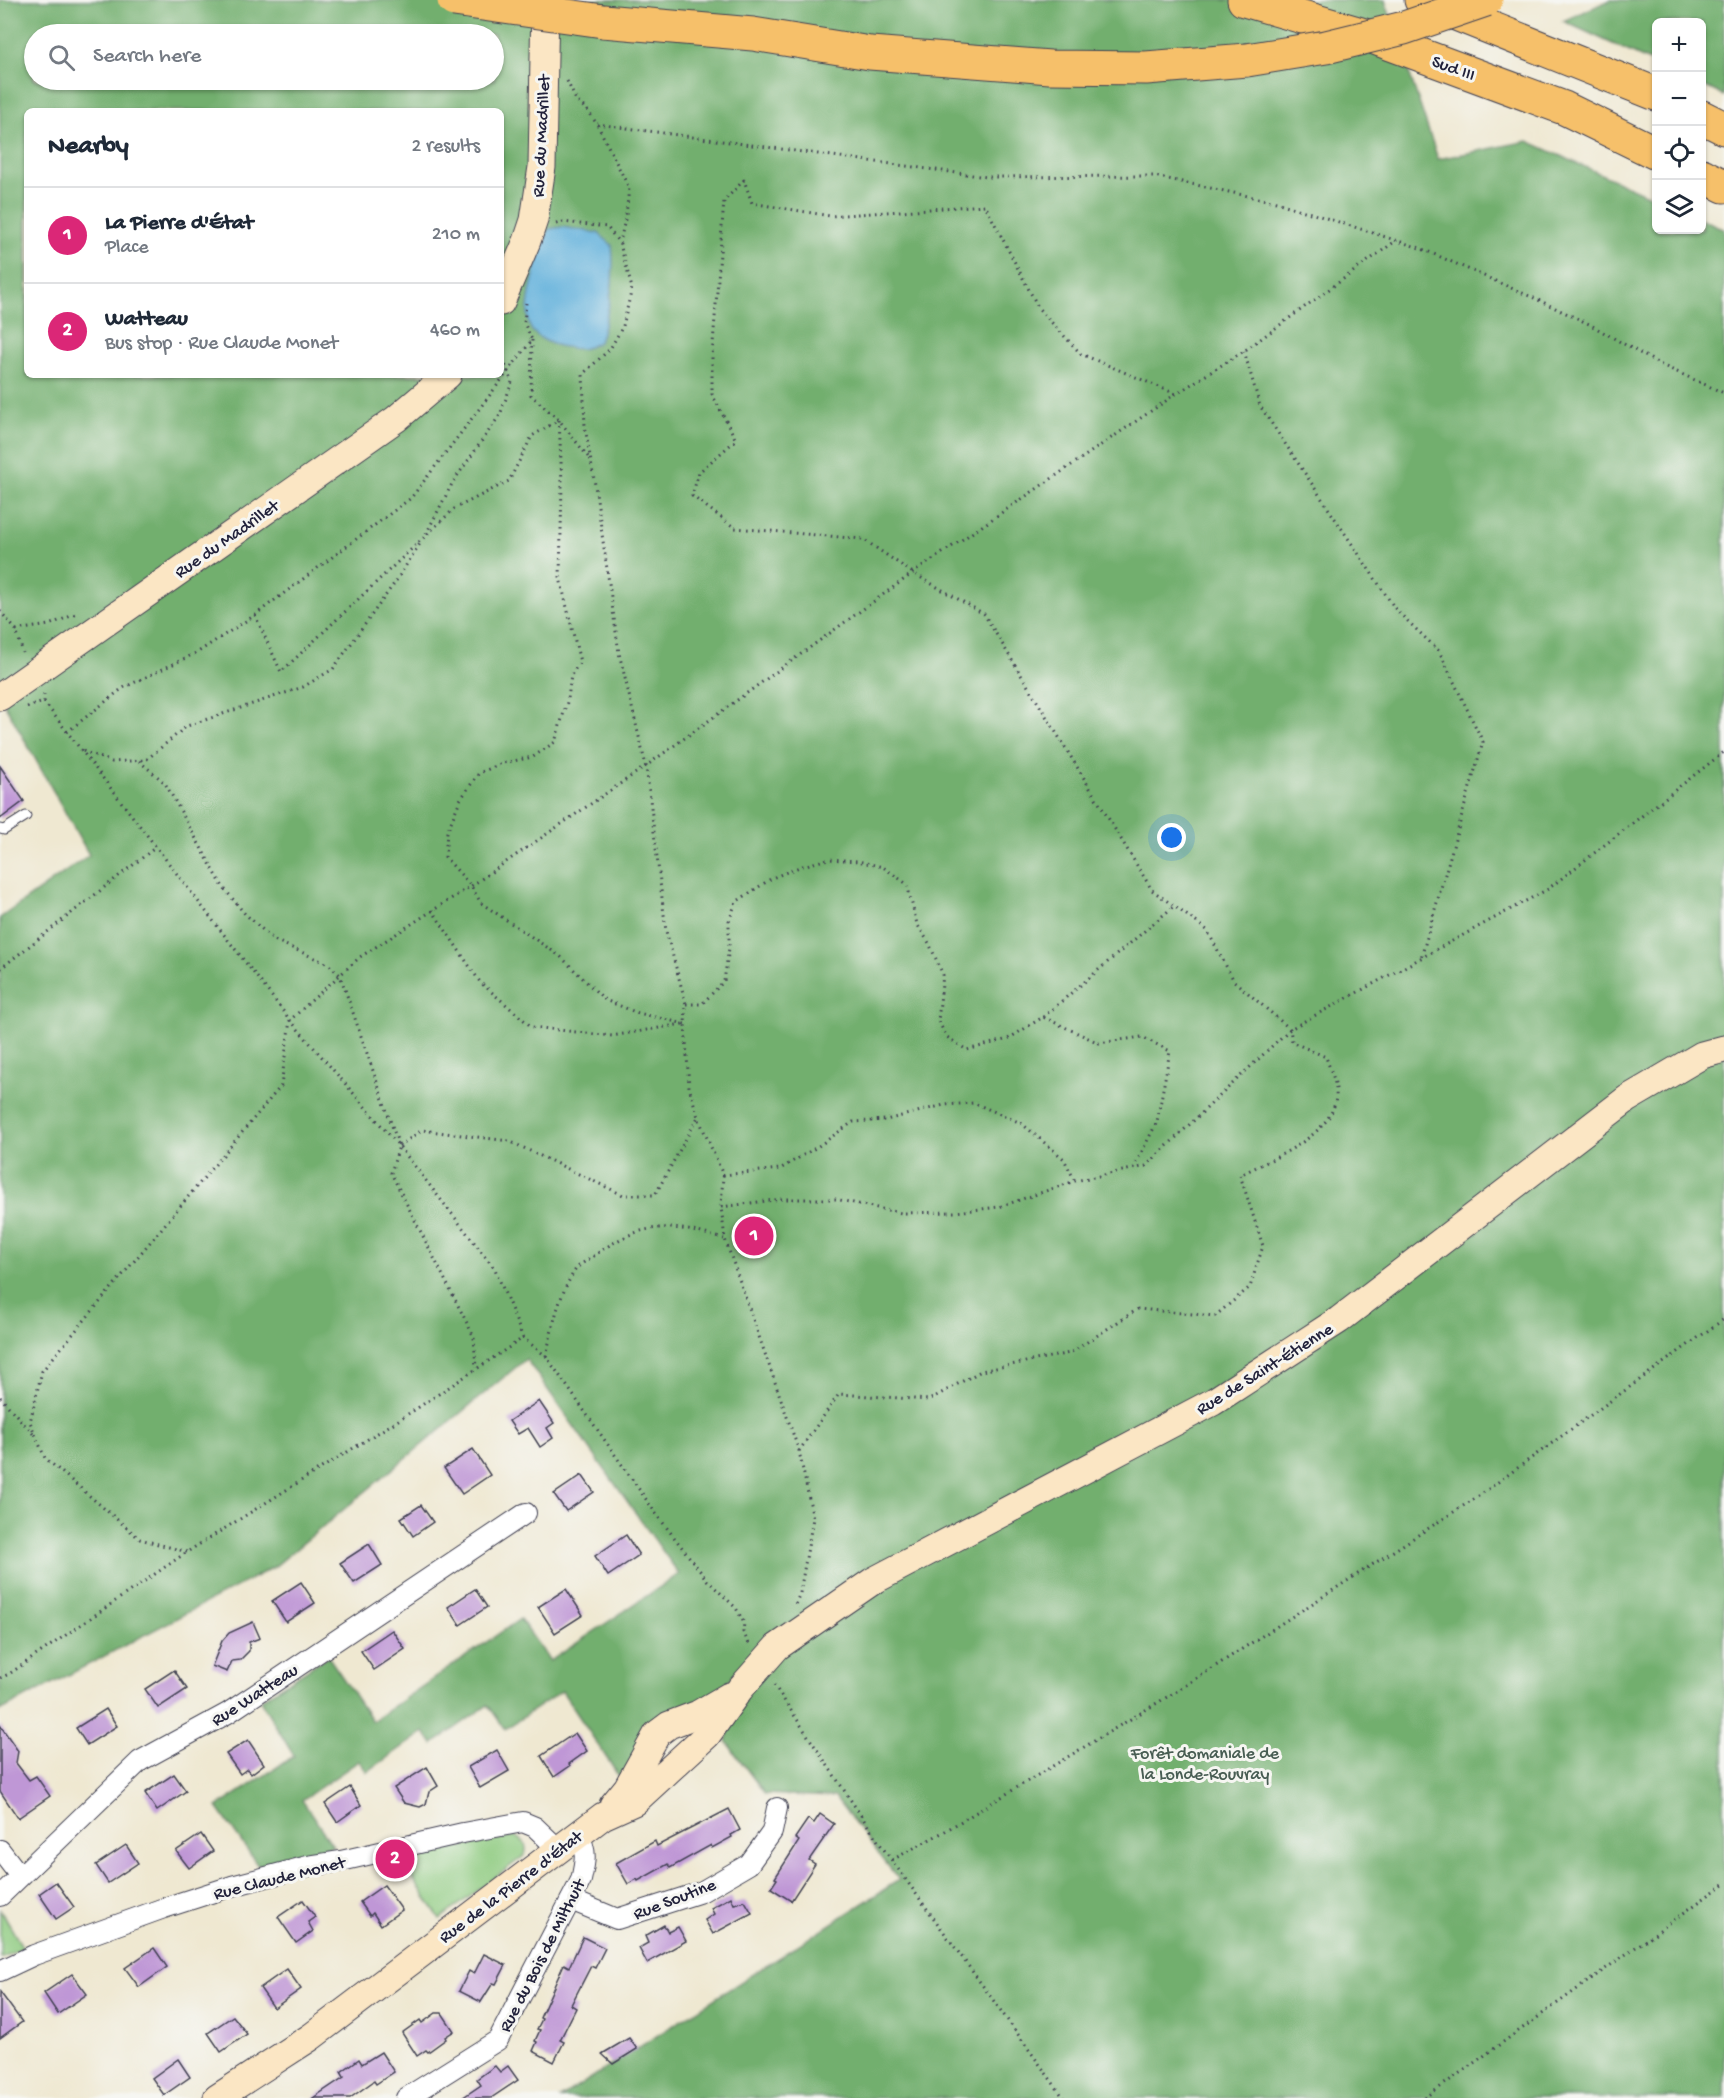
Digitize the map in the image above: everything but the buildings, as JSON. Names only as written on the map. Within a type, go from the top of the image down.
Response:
[{"type":"highway","points":[[452,0],[603,21],[753,34],[870,53],[1050,67],[1146,68],[1247,60],[1337,45],[1404,28],[1486,0]]},
{"type":"highway","name":"Sud III","points":[[1244,0],[1386,42],[1564,108],[1652,151]]},
{"type":"highway","points":[[1420,0],[1652,92]]},
{"type":"highway","points":[[1706,119],[1724,128]]},
{"type":"highway","points":[[1706,177],[1724,186]]},
{"type":"street","name":"Rue du Madrillet","points":[[504,296],[531,231],[542,167],[545,0]]},
{"type":"street","name":"Rue du Madrillet","points":[[0,697],[396,418],[444,378]]},
{"type":"street","name":"Rue de Saint-Étienne","points":[[769,1656],[873,1581],[1213,1402],[1339,1320],[1627,1099],[1702,1055],[1724,1049]]},
{"type":"street","name":"Rue Watteau","points":[[0,1896],[140,1761],[228,1713],[526,1513]]},
{"type":"street","name":"Rue de la Pierre d'État","points":[[217,2098],[311,2037],[603,1816],[627,1788],[657,1734],[669,1725],[698,1714],[740,1689],[769,1656]]},
{"type":"street","name":"Rue Soutine","points":[[571,1900],[617,1919],[701,1892],[749,1864],[772,1832],[777,1808]]},
{"type":"street","name":"Rue Claude Monet","points":[[0,1971],[34,1955],[164,1908],[232,1886],[308,1866],[523,1822],[568,1842]]},
{"type":"street","name":"Rue du Bois de Milthuit","points":[[406,2098],[498,2040],[581,1880],[586,1860],[584,1844],[568,1842]]},
{"type":"street","points":[[0,1850],[20,1876]]},
{"type":"lane","points":[[0,830],[4,830],[26,816]]},
{"type":"path","points":[[566,79],[576,100],[597,124],[629,188],[620,244]]},
{"type":"path","points":[[597,124],[987,177],[1154,176],[1276,201],[1420,248],[1589,324],[1659,364],[1724,393]]},
{"type":"path","points":[[799,1451],[839,1394],[929,1400],[981,1371],[1070,1353],[1138,1309],[1215,1316],[1250,1287],[1263,1246],[1240,1175],[1306,1141],[1332,1114],[1336,1089],[1326,1057],[1292,1042],[1290,1029],[1234,981],[1207,930],[1152,890],[984,614],[913,573],[863,539],[735,528],[692,496],[699,472],[736,440],[712,394],[712,357],[724,201],[744,180],[752,203],[830,216],[985,205],[1039,309],[1081,354],[1176,394]]},
{"type":"path","points":[[550,227],[563,222],[607,227],[620,244],[632,288],[623,326],[610,349],[583,374],[585,427],[619,653],[646,765],[666,931],[686,1004],[689,1087],[698,1117],[723,1175],[721,1207],[725,1239],[799,1451],[813,1518],[800,1593],[769,1656]]},
{"type":"path","points":[[187,1552],[140,1539],[45,1458],[30,1422],[42,1371],[281,1086],[290,1020],[360,957],[471,886],[646,765],[913,573],[1176,394],[1244,351],[1397,240]]},
{"type":"path","points":[[532,340],[531,394],[560,420],[590,459]]},
{"type":"path","points":[[1244,351],[1260,406],[1396,610],[1439,651],[1483,742],[1421,958]]},
{"type":"path","points":[[81,750],[112,762],[146,760],[187,726],[303,687],[333,669],[396,581],[424,538],[453,482],[500,415],[512,382],[504,362]]},
{"type":"path","points":[[255,615],[281,672],[454,510],[509,481],[532,436],[560,420]]},
{"type":"path","points":[[560,420],[562,482],[560,578],[580,662],[571,675],[568,699],[555,742],[532,757],[503,763],[478,773],[460,800],[447,832],[446,857],[471,886],[481,903],[560,957],[605,1000],[638,1013],[685,1024]]},
{"type":"path","points":[[0,611],[16,630],[21,648],[36,672]]},
{"type":"path","points":[[44,702],[290,1020],[399,1146],[495,1269],[523,1338],[546,1356],[657,1515],[707,1580],[736,1608],[744,1623],[743,1632],[769,1656],[892,1860],[1064,2098]]},
{"type":"path","points":[[721,1207],[782,1199],[835,1199],[901,1213],[956,1212],[999,1207],[1074,1181],[1146,1166],[1290,1029],[1548,889],[1724,752]]},
{"type":"path","points":[[139,760],[165,783],[223,887],[245,914],[274,940],[328,964],[340,975],[399,1146],[391,1173],[474,1337],[476,1368]]},
{"type":"path","points":[[0,969],[156,847]]},
{"type":"path","points":[[686,1004],[702,1004],[724,981],[729,948],[729,921],[736,902],[772,878],[828,859],[858,861],[883,867],[907,884],[917,924],[929,943],[943,975],[938,1021],[947,1037],[968,1050],[1008,1039],[1043,1017],[1174,906]]},
{"type":"path","points":[[432,910],[480,982],[532,1026],[612,1036],[685,1024]]},
{"type":"path","points":[[1043,1017],[1099,1043],[1142,1037],[1170,1051],[1157,1122],[1134,1167]]},
{"type":"path","points":[[723,1175],[780,1169],[853,1122],[886,1120],[944,1106],[974,1103],[1021,1123],[1064,1159],[1074,1181]]},
{"type":"path","points":[[399,1146],[422,1130],[509,1141],[623,1195],[656,1195],[698,1117]]},
{"type":"path","points":[[546,1356],[557,1307],[577,1268],[616,1240],[653,1227],[687,1228],[725,1239]]},
{"type":"path","points":[[892,1860],[945,1831],[1177,1691],[1480,1495],[1724,1319]]},
{"type":"path","points":[[0,1678],[187,1552],[416,1409],[523,1338]]},
{"type":"path","points":[[0,1397],[36,1437]]},
{"type":"path","points":[[1425,2098],[1724,1884]]},
{"type":"green space","name":"Forêt domaniale de la Londe-Rouvray","points":[[0,0],[1385,0],[1438,159],[1528,141],[1652,197],[1652,234],[1706,234],[1706,221],[1724,229],[1724,2098],[560,2098],[899,1880],[835,1797],[765,1794],[726,1741],[743,1669],[705,1701],[622,1781],[562,1691],[505,1729],[488,1705],[433,1744],[424,1732],[367,1772],[359,1761],[302,1800],[333,1846],[258,1866],[217,1807],[294,1756],[260,1700],[328,1656],[372,1721],[520,1619],[550,1661],[679,1574],[526,1359],[274,1567],[0,1711],[0,918],[89,855],[0,696]]},
{"type":"green space","points":[[1610,0],[1724,0],[1724,96],[1706,87],[1706,18],[1652,18],[1652,62],[1563,21]]},
{"type":"green space","points":[[514,1836],[524,1843],[525,1855],[440,1919],[400,1859]]},
{"type":"green space","points":[[0,1909],[23,1948],[0,1958]]},
{"type":"water","points":[[562,227],[598,233],[612,245],[612,282],[603,330],[599,342],[583,348],[576,349],[548,342],[533,332],[528,320],[530,294],[545,239],[549,229]]},
{"type":"place","name":"La Pierre d'État","points":[[754,1236]]},
{"type":"place","name":"Watteau","points":[[395,1859]]}]
